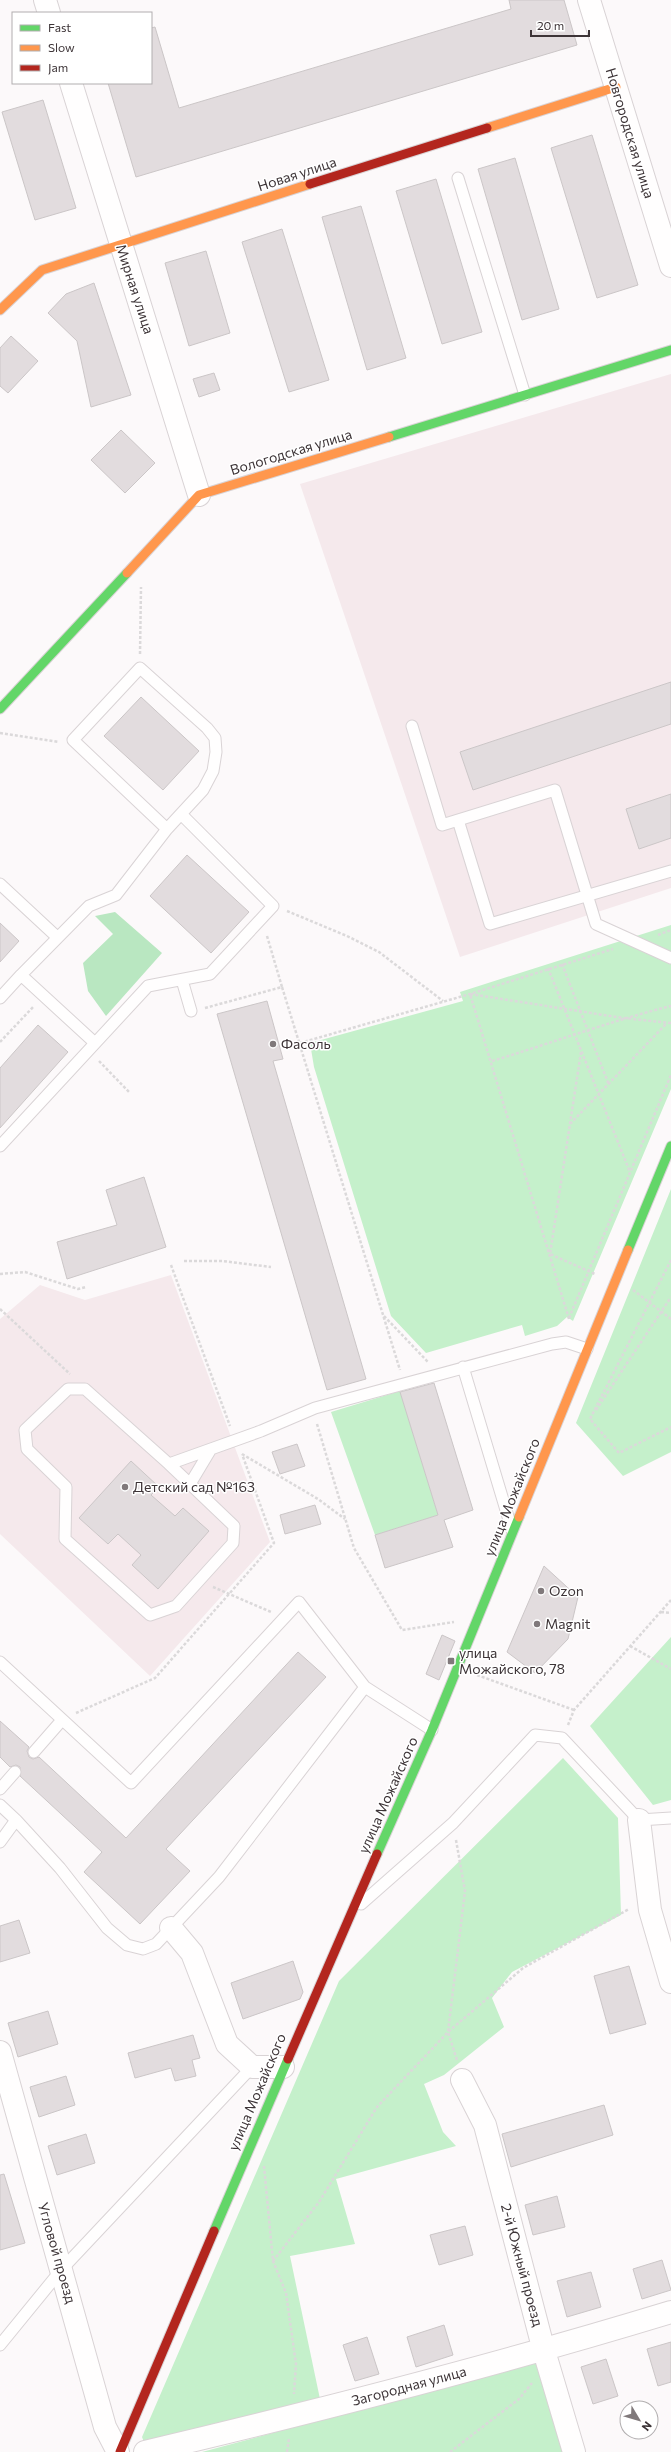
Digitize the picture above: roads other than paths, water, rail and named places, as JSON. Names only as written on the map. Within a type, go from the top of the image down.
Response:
[{"type":"street","points":[[45,0],[49,12]]},
{"type":"street","name":"Новгородская улица","points":[[589,0],[671,266]]},
{"type":"street","name":"Мирная улица","points":[[71,84],[199,495]]},
{"type":"street","name":"Новая улица","points":[[0,310],[42,270],[616,87]]},
{"type":"street","name":"Вологодская улица","points":[[0,709],[142,554],[199,495],[671,350]]},
{"type":"street","name":"улица Можайского","points":[[119,2452],[283,2067],[432,1730],[586,1349],[671,1146]]},
{"type":"street","points":[[639,1820],[650,1897],[650,1910],[671,1982]]},
{"type":"street","points":[[171,1928],[192,1953],[226,2044],[252,2067],[283,2067]]},
{"type":"street","name":"Угловой проезд","points":[[0,2052],[105,2427],[119,2452]]},
{"type":"street","name":"2-й Южный проезд","points":[[462,2080],[484,2125],[546,2357],[574,2452]]},
{"type":"street","name":"Загородная улица","points":[[145,2452],[546,2357],[671,2312]]},
{"type":"lane","points":[[458,178],[525,395]]},
{"type":"lane","points":[[0,998],[57,937],[89,906],[116,894],[167,829],[203,790],[213,771],[216,752],[215,738],[207,728],[140,668],[73,740],[167,829]]},
{"type":"lane","points":[[412,726],[442,825],[555,790],[596,924],[671,958]]},
{"type":"lane","points":[[0,1146],[148,986],[210,974],[273,906],[181,814]]},
{"type":"lane","points":[[458,820],[490,924],[671,871]]},
{"type":"lane","points":[[0,884],[57,937]]},
{"type":"lane","points":[[22,975],[92,1047]]},
{"type":"lane","points":[[182,980],[191,1012]]},
{"type":"lane","points":[[169,1464],[235,1440],[315,1408],[463,1367],[552,1344],[566,1342],[586,1349]]},
{"type":"lane","points":[[463,1367],[513,1532]]},
{"type":"lane","points":[[85,1389],[169,1464],[234,1526],[233,1543],[176,1606],[150,1615],[65,1540],[66,1487],[27,1449],[25,1430],[68,1390],[85,1389]]},
{"type":"lane","points":[[190,1484],[211,1449]]},
{"type":"lane","points":[[0,1662],[131,1783],[298,1602],[365,1687],[432,1730]]},
{"type":"lane","points":[[0,1805],[16,1820],[60,1868],[102,1923],[127,1945],[143,1949],[156,1944],[219,1877],[365,1687]]},
{"type":"lane","points":[[34,1752],[62,1720]]},
{"type":"lane","points":[[350,1913],[453,1823],[535,1735],[562,1738],[639,1820],[671,1818]]},
{"type":"lane","points":[[0,1789],[15,1772]]},
{"type":"lane","points":[[0,1842],[16,1820]]},
{"type":"lane","points":[[0,2345],[62,2269],[252,2067]]},
{"type":"place","name":"Фасоль","points":[[273,1044]]},
{"type":"place","name":"Детский сад №163","points":[[125,1487]]},
{"type":"place","name":"Ozon","points":[[541,1591]]},
{"type":"place","name":"Magnit","points":[[537,1624]]},
{"type":"place","name":"улица Можайского, 78","points":[[451,1661]]}]
